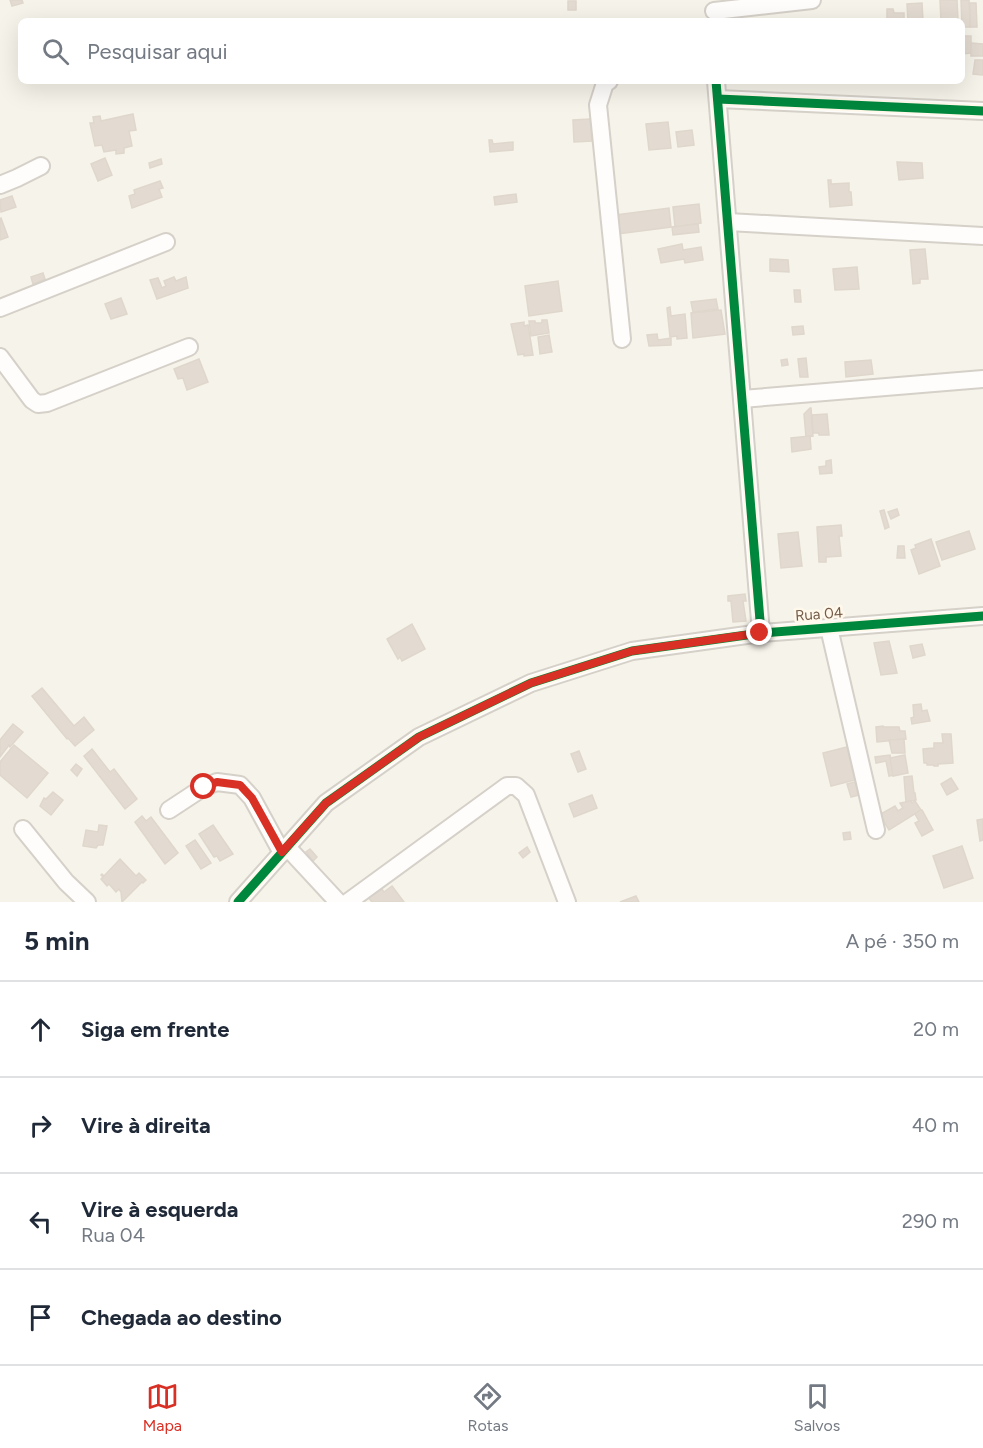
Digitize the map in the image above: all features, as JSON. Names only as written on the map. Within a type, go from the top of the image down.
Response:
[{"type":"street","points":[[714,11],[812,0]]},
{"type":"street","points":[[605,84],[598,105],[622,339]]},
{"type":"street","points":[[716,84],[760,633]]},
{"type":"street","points":[[718,99],[983,111]]},
{"type":"street","points":[[0,185],[41,166]]},
{"type":"street","points":[[728,222],[983,236]]},
{"type":"street","points":[[0,308],[166,242]]},
{"type":"street","points":[[0,357],[32,400],[38,404],[47,403],[189,347]]},
{"type":"street","points":[[742,399],[983,379]]},
{"type":"street","name":"Rua 04","points":[[237,902],[326,803],[419,737],[531,683],[632,651],[760,633],[983,616]]},
{"type":"street","points":[[829,628],[876,830]]},
{"type":"street","points":[[169,810],[204,787],[217,782],[240,785],[252,798],[284,850],[338,902]]},
{"type":"street","points":[[348,902],[507,786],[516,786],[526,795],[567,902]]},
{"type":"street","points":[[23,829],[66,882],[87,902]]},
{"type":"building","points":[[10,0],[22,0],[23,3],[12,6]]},
{"type":"building","points":[[940,0],[957,0],[958,18],[941,18]]},
{"type":"building","points":[[961,0],[969,0],[970,27],[965,27],[965,18],[962,18]]},
{"type":"building","points":[[568,1],[576,1],[576,10],[568,10]]},
{"type":"building","points":[[922,3],[923,18],[908,18],[907,4]]},
{"type":"building","points":[[970,3],[976,3],[977,27],[970,27]]},
{"type":"building","points":[[887,9],[893,9],[894,13],[904,13],[904,18],[887,18]]},
{"type":"building","points":[[965,36],[971,36],[971,53],[965,54]]},
{"type":"building","points":[[971,43],[983,44],[983,56],[971,56]]},
{"type":"building","points":[[975,60],[983,60],[983,75],[973,74]]},
{"type":"building","points":[[133,114],[136,130],[129,131],[132,146],[124,148],[124,153],[116,154],[116,150],[104,152],[102,145],[95,146],[90,123],[94,123],[93,117],[100,116],[101,121]]},
{"type":"building","points":[[590,119],[592,141],[574,142],[573,120]]},
{"type":"building","points":[[668,122],[671,148],[649,150],[646,124]]},
{"type":"building","points":[[692,130],[694,145],[678,147],[676,132]]},
{"type":"building","points":[[489,140],[492,140],[493,144],[513,142],[513,150],[490,152]]},
{"type":"building","points":[[105,158],[112,175],[98,181],[91,164]]},
{"type":"building","points":[[161,159],[162,164],[150,168],[149,163]]},
{"type":"building","points":[[897,162],[922,163],[923,178],[899,180]]},
{"type":"building","points":[[828,180],[831,180],[831,184],[849,183],[852,205],[830,207]]},
{"type":"building","points":[[160,181],[163,188],[159,189],[162,197],[132,208],[129,196],[135,194],[134,190]]},
{"type":"building","points":[[516,194],[517,202],[495,205],[494,197]]},
{"type":"building","points":[[12,196],[16,207],[1,212],[0,200]]},
{"type":"building","points":[[699,204],[701,223],[675,227],[673,207]]},
{"type":"building","points":[[669,208],[671,227],[618,234],[616,215]]},
{"type":"building","points":[[0,219],[8,237],[0,240]]},
{"type":"building","points":[[698,224],[699,232],[673,235],[672,227]]},
{"type":"building","points":[[682,244],[683,250],[701,247],[703,260],[685,263],[684,259],[661,263],[658,249]]},
{"type":"building","points":[[925,249],[928,279],[920,279],[920,283],[913,284],[910,250]]},
{"type":"building","points":[[770,259],[788,260],[789,272],[770,271]]},
{"type":"building","points":[[857,267],[859,289],[835,290],[833,269]]},
{"type":"building","points":[[43,273],[45,279],[33,284],[31,277]]},
{"type":"building","points":[[174,277],[176,281],[186,277],[188,288],[157,299],[150,280],[158,278],[162,288],[166,286],[164,281]]},
{"type":"building","points":[[558,281],[562,311],[529,316],[525,286]]},
{"type":"building","points":[[794,290],[800,290],[801,302],[795,302]]},
{"type":"building","points":[[121,298],[127,314],[111,319],[105,304]]},
{"type":"building","points":[[716,299],[718,309],[693,312],[691,302]]},
{"type":"building","points":[[670,307],[671,316],[685,314],[687,338],[670,337],[667,308]]},
{"type":"building","points":[[721,310],[725,334],[693,338],[691,313]]},
{"type":"building","points":[[542,320],[547,320],[549,333],[531,336],[529,321],[541,323]]},
{"type":"building","points":[[524,322],[524,326],[528,325],[533,355],[518,355],[511,324]]},
{"type":"building","points":[[803,326],[804,334],[793,335],[792,327]]},
{"type":"building","points":[[657,334],[658,340],[671,338],[671,345],[649,346],[647,335]]},
{"type":"building","points":[[549,335],[552,352],[540,354],[538,337]]},
{"type":"building","points":[[806,358],[808,377],[800,377],[798,359]]},
{"type":"building","points":[[199,359],[208,382],[187,390],[183,378],[178,379],[174,369]]},
{"type":"building","points":[[787,359],[788,365],[782,366],[781,360]]},
{"type":"building","points":[[871,360],[873,374],[846,377],[845,362]]},
{"type":"building","points":[[810,408],[813,436],[806,437],[804,414]]},
{"type":"building","points":[[827,414],[829,435],[813,433],[812,415]]},
{"type":"building","points":[[810,436],[811,449],[792,452],[791,438]]},
{"type":"building","points":[[831,460],[832,473],[820,474],[819,467],[826,466],[826,461]]},
{"type":"building","points":[[897,509],[899,515],[891,519],[888,512]]},
{"type":"building","points":[[884,510],[889,527],[885,529],[880,511]]},
{"type":"building","points":[[841,525],[842,536],[839,536],[841,556],[826,557],[826,562],[819,562],[817,527]]},
{"type":"building","points":[[969,531],[975,549],[942,560],[936,542]]},
{"type":"building","points":[[798,532],[802,566],[781,568],[778,534]]},
{"type":"building","points":[[931,539],[940,566],[919,574],[911,550],[916,548],[915,545]]},
{"type":"building","points":[[898,546],[904,546],[905,558],[897,558]]},
{"type":"building","points":[[745,594],[746,601],[743,601],[746,621],[733,622],[731,601],[728,601],[728,596]]},
{"type":"building","points":[[412,624],[425,649],[402,661],[400,657],[398,659],[387,639]]},
{"type":"building","points":[[889,641],[897,673],[881,675],[874,643]]},
{"type":"building","points":[[922,644],[925,655],[913,658],[910,646]]},
{"type":"building","points":[[42,688],[74,726],[84,717],[94,730],[75,746],[32,696]]},
{"type":"building","points":[[921,704],[922,711],[927,710],[930,721],[912,724],[913,705]]},
{"type":"building","points":[[13,724],[23,732],[0,757],[0,740]]},
{"type":"building","points":[[876,727],[899,727],[900,731],[905,731],[906,739],[877,742]]},
{"type":"building","points":[[942,734],[951,734],[953,763],[938,764],[938,766],[927,765],[924,763],[923,749],[934,748],[934,743],[943,743]]},
{"type":"building","points":[[904,739],[905,753],[892,753],[889,740]]},
{"type":"building","points":[[14,745],[48,773],[27,798],[0,775],[0,762]]},
{"type":"building","points":[[847,747],[855,780],[831,786],[823,753]]},
{"type":"building","points":[[92,749],[110,772],[114,769],[137,799],[125,809],[84,756]]},
{"type":"building","points":[[579,751],[586,769],[578,772],[571,754]]},
{"type":"building","points":[[890,755],[894,775],[889,776],[886,761],[876,763],[875,757]]},
{"type":"building","points":[[905,755],[908,773],[893,776],[890,758]]},
{"type":"building","points":[[76,764],[82,769],[77,776],[71,770]]},
{"type":"building","points":[[912,776],[916,800],[906,802],[904,777]]},
{"type":"building","points":[[951,778],[958,789],[947,795],[941,784]]},
{"type":"building","points":[[855,782],[859,795],[851,797],[847,784]]},
{"type":"building","points":[[53,792],[63,800],[51,815],[40,806],[44,798],[46,799]]},
{"type":"building","points":[[592,795],[597,808],[574,817],[569,804]]},
{"type":"building","points":[[911,801],[912,803],[915,801],[921,810],[889,830],[882,821],[881,814],[895,806],[898,811],[903,808],[900,803]]},
{"type":"building","points":[[921,810],[933,830],[922,836],[915,823],[919,821],[915,814]]},
{"type":"building","points":[[142,816],[146,821],[151,817],[178,853],[165,864],[135,822]]},
{"type":"building","points":[[983,819],[983,840],[980,841],[977,820]]},
{"type":"building","points":[[99,825],[107,826],[103,845],[98,845],[96,848],[83,846],[86,830],[98,832]]},
{"type":"building","points":[[213,825],[233,854],[220,861],[217,856],[214,857],[199,834]]},
{"type":"building","points":[[850,832],[851,839],[844,840],[843,833]]},
{"type":"building","points":[[195,840],[211,863],[201,869],[186,846]]},
{"type":"building","points":[[962,846],[973,878],[944,888],[933,856]]},
{"type":"building","points":[[527,847],[530,852],[523,858],[519,853]]},
{"type":"building","points":[[310,849],[317,857],[313,861],[306,852]]},
{"type":"building","points":[[120,859],[136,876],[139,873],[146,880],[122,902],[119,889],[116,892],[101,879],[103,877],[101,875],[104,876]]},
{"type":"building","points":[[392,886],[404,902],[372,902],[368,897],[381,888],[384,892]]},
{"type":"building","points":[[636,896],[639,902],[620,902]]},
{"type":"cycle path","points":[[716,84],[761,633]]},
{"type":"cycle path","points":[[718,99],[983,111]]},
{"type":"cycle path","points":[[238,902],[326,803],[419,737],[531,683],[632,651],[761,633],[983,616]]},
{"type":"route","points":[[204,787],[217,782],[240,785],[252,798],[282,852],[326,803],[419,737],[531,683],[632,651],[760,633]]}]
